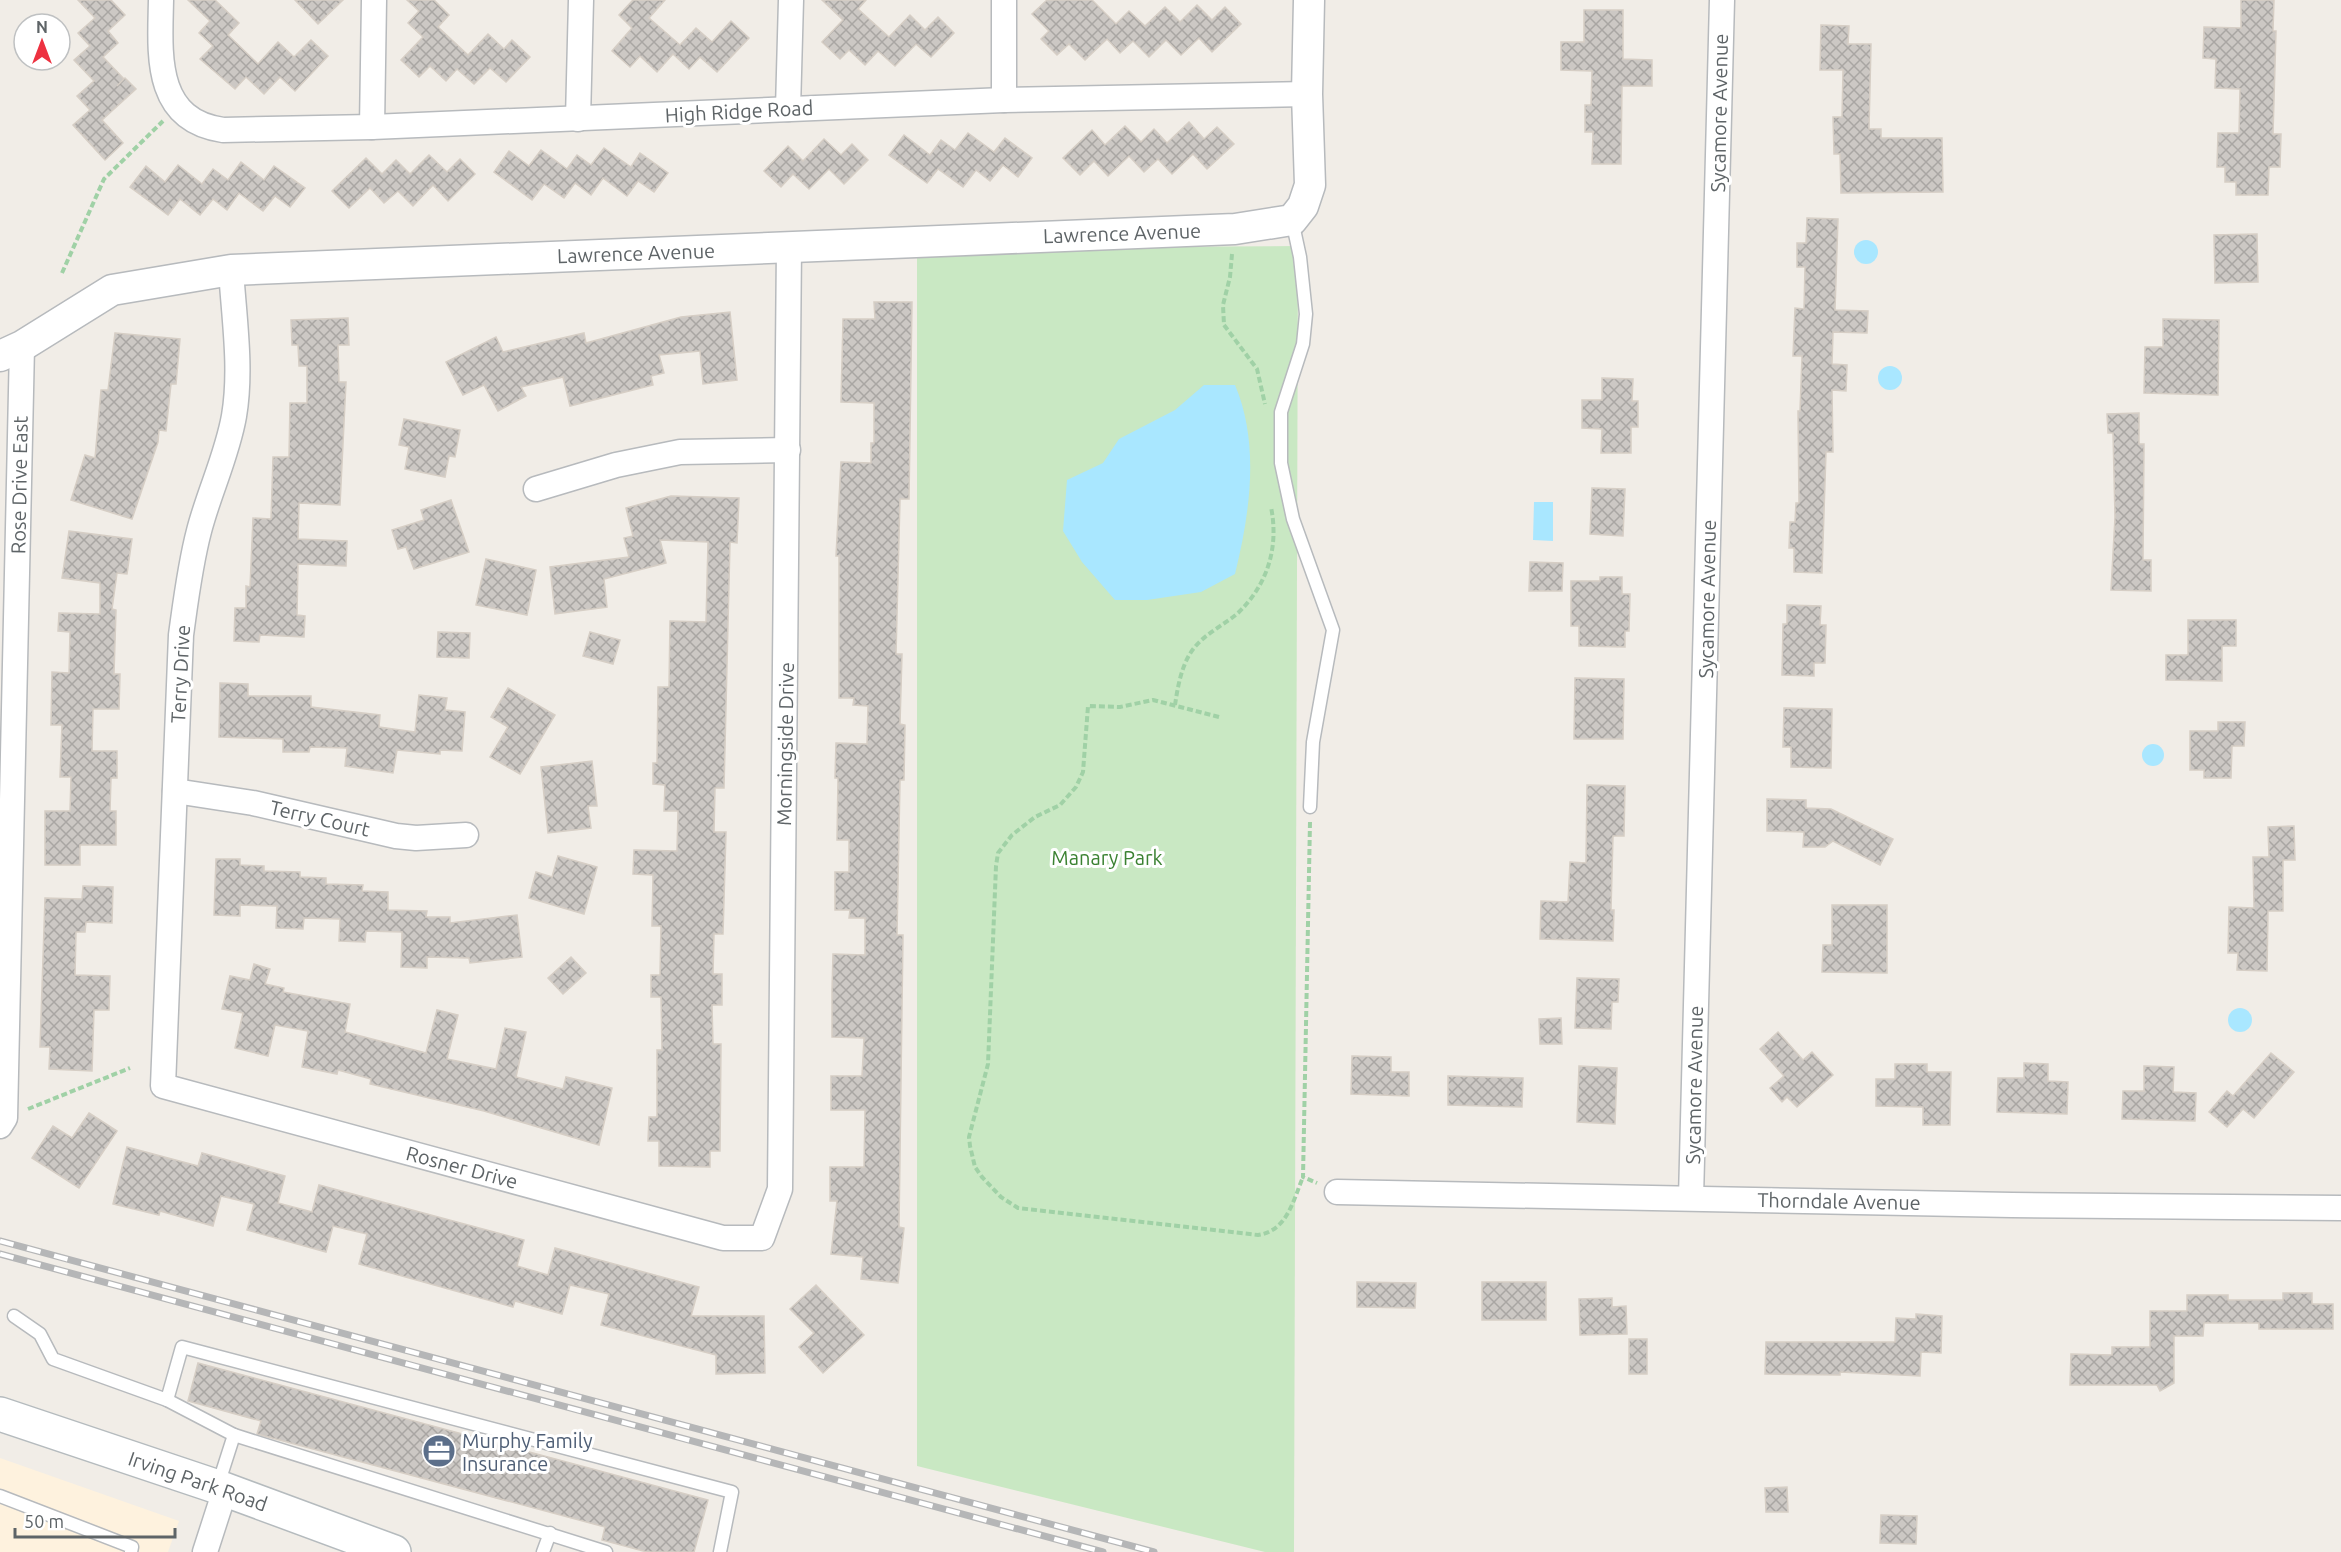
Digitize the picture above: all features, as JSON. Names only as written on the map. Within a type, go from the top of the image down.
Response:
[{"type":"main road","name":"Irving Park Road","points":[[0,1414],[221,1489],[394,1552]]},
{"type":"street","points":[[160,0],[159,64],[166,90],[178,106]]},
{"type":"street","points":[[372,127],[374,0]]},
{"type":"street","points":[[578,119],[581,0]]},
{"type":"street","points":[[788,109],[791,0]]},
{"type":"street","points":[[1004,0],[1004,100]]},
{"type":"street","points":[[1292,220],[1303,206],[1310,185],[1307,94],[1309,0]]},
{"type":"street","name":"Sycamore Avenue","points":[[1691,1198],[1722,0]]},
{"type":"street","name":"High Ridge Road","points":[[178,106],[208,128],[223,130],[372,127],[1004,100],[1307,94]]},
{"type":"street","name":"Lawrence Avenue","points":[[11,351],[112,290],[231,270],[1235,229],[1292,220]]},
{"type":"street","name":"Morningside Drive","points":[[762,1238],[780,1189],[789,246]]},
{"type":"street","name":"Terry Drive","points":[[163,1086],[182,634],[187,588],[200,529],[228,445],[238,387],[231,270]]},
{"type":"street","name":"Rose Drive East","points":[[2,1122],[11,351]]},
{"type":"street","points":[[536,489],[616,465],[680,452],[788,450]]},
{"type":"street","name":"Terry Court","points":[[175,792],[253,802],[396,836],[416,838],[466,835]]},
{"type":"street","name":"Rosner Drive","points":[[163,1086],[723,1238],[762,1238]]},
{"type":"street","name":"Thorndale Avenue","points":[[1337,1192],[2341,1208]]},
{"type":"street","points":[[205,1552],[221,1489]]},
{"type":"lane","points":[[1292,220],[1300,257],[1306,314],[1303,344],[1281,412],[1281,463],[1293,519],[1333,630],[1313,742],[1310,807]]},
{"type":"lane","points":[[14,1316],[40,1334],[53,1359],[167,1400],[234,1435],[606,1552]]},
{"type":"lane","points":[[167,1400],[182,1347],[732,1492],[720,1552]]},
{"type":"lane","points":[[221,1489],[234,1435]]},
{"type":"lane","points":[[0,1496],[132,1547],[130,1552]]},
{"type":"lane","points":[[543,1552],[550,1533]]},
{"type":"path","points":[[62,273],[104,179],[178,106]]},
{"type":"path","points":[[1232,254],[1230,277],[1223,304],[1224,325],[1257,369],[1266,411]]},
{"type":"path","points":[[1175,705],[1181,674],[1193,649],[1237,614],[1260,585],[1274,546],[1275,532],[1269,497]]},
{"type":"path","points":[[1219,717],[1153,700],[1120,707],[1088,706],[1083,772],[1076,787],[1060,805],[1022,826],[998,853],[992,903],[988,1064],[969,1137],[975,1167],[992,1189],[1018,1208],[1258,1235],[1266,1234],[1281,1224],[1303,1177],[1310,807]]},
{"type":"path","points":[[2,1122],[130,1068]]},
{"type":"path","points":[[1303,1177],[1337,1192]]},
{"type":"shaded area","points":[[0,1458],[179,1521],[168,1552],[0,1552]]},
{"type":"green space","name":"Manary Park","points":[[1298,246],[1294,1552],[1265,1552],[917,1466],[917,248]]},
{"type":"water","points":[[1866,240],[1871,241],[1877,247],[1877,257],[1871,263],[1866,264],[1861,263],[1855,257],[1854,252],[1855,247],[1861,241]]},
{"type":"water","points":[[1890,366],[1895,367],[1901,373],[1901,383],[1895,389],[1890,390],[1885,389],[1879,383],[1878,378],[1879,373],[1885,367]]},
{"type":"water","points":[[1204,385],[1235,385],[1248,431],[1250,479],[1248,503],[1235,574],[1201,592],[1147,600],[1115,600],[1082,562],[1063,531],[1067,480],[1103,463],[1119,439],[1175,410]]},
{"type":"water","points":[[1534,502],[1553,502],[1553,541],[1533,540]]},
{"type":"water","points":[[2149,744],[2157,744],[2164,751],[2164,759],[2157,766],[2149,766],[2142,759],[2142,751]]},
{"type":"water","points":[[2240,1008],[2248,1012],[2252,1020],[2248,1028],[2240,1032],[2232,1028],[2228,1020],[2232,1012]]},
{"type":"building","points":[[78,0],[111,0],[125,15],[108,31],[118,43],[103,57],[136,89],[102,120],[123,143],[105,160],[73,125],[90,110],[77,96],[94,81],[74,60],[90,46],[78,33],[95,18]]},
{"type":"building","points":[[188,0],[215,0],[239,23],[228,35],[258,64],[278,42],[294,57],[311,40],[328,56],[295,91],[280,77],[264,94],[246,77],[235,89],[200,59],[213,46],[199,33],[210,21]]},
{"type":"building","points":[[295,0],[343,0],[318,24]]},
{"type":"building","points":[[407,0],[434,0],[449,15],[438,27],[468,55],[488,34],[504,49],[512,40],[530,57],[506,82],[490,68],[474,84],[457,69],[446,81],[430,66],[419,77],[401,60],[423,37],[408,23],[419,11]]},
{"type":"building","points":[[633,0],[665,0],[649,18],[680,45],[696,28],[712,42],[731,21],[749,38],[717,72],[700,57],[689,69],[673,54],[657,72],[640,56],[630,67],[612,51],[632,28],[619,15]]},
{"type":"building","points":[[822,0],[866,0],[858,9],[889,37],[910,15],[925,30],[938,17],[954,33],[931,57],[916,44],[895,66],[878,51],[865,65],[849,50],[840,59],[822,42],[843,20]]},
{"type":"building","points":[[1047,0],[1092,0],[1116,24],[1129,11],[1145,26],[1165,7],[1180,22],[1197,5],[1212,20],[1225,7],[1241,24],[1212,52],[1199,38],[1181,55],[1166,40],[1149,57],[1133,41],[1120,53],[1107,39],[1085,60],[1069,44],[1057,55],[1041,39],[1049,31],[1032,14]]},
{"type":"building","points":[[2241,0],[2274,0],[2273,31],[2276,31],[2273,134],[2281,134],[2280,167],[2269,167],[2268,195],[2236,195],[2236,182],[2225,182],[2225,167],[2217,167],[2218,133],[2239,133],[2240,89],[2215,88],[2216,59],[2203,58],[2204,27],[2241,28]]},
{"type":"building","points":[[1584,10],[1623,10],[1623,59],[1652,60],[1652,86],[1622,86],[1621,164],[1592,164],[1593,132],[1585,132],[1585,105],[1591,105],[1592,71],[1561,70],[1561,42],[1584,42]]},
{"type":"building","points":[[1821,25],[1849,26],[1848,44],[1871,44],[1869,129],[1881,129],[1881,138],[1942,138],[1943,192],[1841,193],[1840,154],[1834,154],[1833,117],[1842,117],[1843,70],[1820,70]]},
{"type":"building","points":[[1189,122],[1204,139],[1217,127],[1234,144],[1207,169],[1193,154],[1172,174],[1158,159],[1144,172],[1129,156],[1108,176],[1094,161],[1080,175],[1063,158],[1092,130],[1105,145],[1125,126],[1141,142],[1154,129],[1167,143]]},
{"type":"building","points":[[968,133],[994,152],[1005,138],[1032,158],[1018,177],[1003,165],[990,181],[976,170],[963,187],[938,169],[927,183],[889,155],[904,135],[930,155],[941,140],[955,150]]},
{"type":"building","points":[[824,139],[841,155],[852,144],[868,160],[844,184],[829,169],[809,189],[793,174],[781,187],[764,171],[788,146],[803,161]]},
{"type":"building","points":[[604,148],[631,167],[640,153],[668,173],[654,192],[638,181],[627,196],[603,178],[591,195],[575,183],[564,198],[544,184],[532,200],[494,172],[509,151],[529,166],[541,150],[567,169],[577,155],[591,165]]},
{"type":"building","points":[[429,155],[447,172],[460,159],[475,174],[448,201],[433,185],[413,206],[398,191],[384,203],[370,188],[349,208],[332,191],[366,158],[382,174],[396,160],[410,174]]},
{"type":"building","points":[[241,162],[264,180],[274,166],[305,188],[290,207],[275,196],[263,211],[239,193],[227,210],[213,199],[200,215],[180,199],[168,215],[130,187],[146,166],[165,182],[178,165],[202,184],[213,169],[228,180]]},
{"type":"building","points":[[1807,218],[1838,219],[1835,310],[1868,311],[1867,333],[1833,332],[1832,364],[1847,365],[1846,391],[1832,390],[1833,452],[1826,452],[1822,573],[1794,572],[1794,548],[1789,548],[1790,522],[1795,522],[1796,503],[1799,503],[1798,411],[1800,411],[1802,356],[1793,356],[1795,308],[1804,309],[1805,267],[1797,267],[1797,243],[1806,243]]},
{"type":"building","points":[[2257,234],[2258,282],[2215,283],[2214,235]]},
{"type":"building","points":[[874,302],[912,302],[909,499],[900,499],[896,654],[902,654],[900,724],[905,725],[904,780],[900,780],[897,935],[903,935],[899,1227],[904,1228],[898,1283],[861,1279],[863,1257],[831,1254],[837,1201],[830,1201],[830,1167],[864,1167],[865,1110],[831,1110],[831,1076],[862,1076],[864,1038],[832,1037],[833,954],[865,955],[865,918],[849,918],[850,910],[835,910],[835,872],[849,872],[849,840],[837,840],[836,743],[867,744],[868,706],[853,705],[854,698],[839,698],[839,556],[836,556],[841,462],[871,463],[871,443],[874,443],[874,403],[841,402],[843,319],[875,319]]},
{"type":"building","points":[[730,312],[737,380],[703,384],[700,351],[659,355],[664,373],[651,376],[653,385],[570,406],[563,377],[521,387],[526,396],[498,411],[484,385],[463,395],[446,362],[496,337],[503,352],[584,333],[586,343],[681,317]]},
{"type":"building","points":[[348,318],[349,345],[338,345],[339,382],[346,382],[340,505],[299,503],[298,539],[347,541],[346,566],[298,564],[297,615],[305,616],[304,637],[260,635],[259,642],[234,641],[235,608],[246,608],[246,586],[250,587],[253,518],[271,519],[273,457],[289,457],[290,403],[307,403],[307,366],[299,366],[298,345],[292,345],[291,320]]},
{"type":"building","points":[[2163,319],[2219,320],[2218,395],[2144,393],[2145,347],[2163,347]]},
{"type":"building","points":[[115,333],[180,339],[176,384],[171,384],[166,431],[159,430],[158,442],[132,519],[71,500],[85,455],[95,458],[101,390],[108,390]]},
{"type":"building","points":[[1602,378],[1633,379],[1632,401],[1638,401],[1638,427],[1631,427],[1631,453],[1601,453],[1602,429],[1582,428],[1582,400],[1602,400]]},
{"type":"building","points":[[2139,413],[2139,444],[2144,444],[2143,560],[2151,560],[2151,591],[2111,590],[2115,517],[2113,433],[2108,433],[2107,414]]},
{"type":"building","points":[[404,419],[460,430],[455,457],[449,456],[445,477],[405,469],[409,447],[399,445]]},
{"type":"building","points":[[1592,488],[1625,489],[1623,536],[1590,534]]},
{"type":"building","points":[[671,496],[739,498],[737,543],[730,542],[724,788],[715,788],[714,832],[726,832],[723,934],[714,934],[713,974],[722,974],[722,1005],[712,1005],[713,1044],[721,1044],[720,1151],[710,1151],[710,1167],[659,1166],[659,1141],[648,1141],[649,1117],[657,1117],[657,1050],[662,1050],[661,997],[651,997],[651,975],[660,975],[661,926],[652,926],[653,875],[633,874],[634,850],[677,851],[678,811],[664,811],[665,785],[653,784],[653,763],[657,763],[658,687],[669,687],[670,621],[706,622],[708,542],[660,540],[666,563],[604,579],[607,607],[555,614],[550,567],[629,557],[624,538],[633,536],[626,508]]},
{"type":"building","points":[[451,500],[469,552],[414,569],[406,547],[398,549],[392,530],[424,520],[421,510]]},
{"type":"building","points":[[69,531],[132,539],[127,574],[117,573],[112,609],[116,610],[114,674],[120,674],[119,709],[93,709],[92,751],[117,751],[117,778],[111,778],[110,811],[116,811],[116,845],[80,845],[80,865],[45,865],[45,811],[70,811],[71,777],[60,777],[62,725],[51,725],[52,672],[69,673],[70,632],[58,631],[59,613],[100,614],[100,583],[62,578]]},
{"type":"building","points":[[486,559],[536,570],[527,615],[476,605]]},
{"type":"building","points":[[1530,562],[1563,563],[1562,591],[1529,591]]},
{"type":"building","points":[[1600,577],[1622,577],[1622,594],[1630,594],[1629,631],[1625,631],[1625,647],[1579,646],[1579,626],[1571,626],[1571,581],[1600,581]]},
{"type":"building","points":[[1787,605],[1821,606],[1820,625],[1826,625],[1825,663],[1814,663],[1814,676],[1782,675],[1783,624],[1787,624]]},
{"type":"building","points":[[2188,620],[2236,620],[2236,646],[2222,646],[2222,681],[2166,680],[2166,655],[2188,655]]},
{"type":"building","points":[[438,632],[470,633],[469,658],[437,657]]},
{"type":"building","points":[[590,632],[620,640],[613,664],[583,656]]},
{"type":"building","points":[[1575,678],[1624,679],[1623,739],[1574,739]]},
{"type":"building","points":[[220,683],[248,684],[248,696],[311,696],[311,707],[380,715],[379,727],[415,732],[419,695],[447,698],[445,710],[465,712],[462,751],[440,750],[440,754],[397,750],[393,773],[345,766],[347,748],[310,747],[309,752],[283,752],[283,739],[219,737]]},
{"type":"building","points":[[508,688],[555,715],[520,774],[490,757],[508,727],[491,717]]},
{"type":"building","points":[[1784,708],[1832,709],[1831,768],[1791,767],[1791,747],[1783,747]]},
{"type":"building","points":[[2218,722],[2245,722],[2244,746],[2232,746],[2231,778],[2204,778],[2204,770],[2190,770],[2190,731],[2218,731]]},
{"type":"building","points":[[592,761],[597,806],[588,806],[591,828],[548,833],[541,767]]},
{"type":"building","points":[[1587,785],[1625,786],[1624,836],[1613,836],[1611,910],[1614,910],[1613,941],[1540,939],[1541,901],[1568,902],[1570,862],[1586,863]]},
{"type":"building","points":[[1767,799],[1806,800],[1806,808],[1831,809],[1893,839],[1880,865],[1833,841],[1825,847],[1803,847],[1804,832],[1767,831]]},
{"type":"building","points":[[2294,826],[2295,860],[2283,860],[2283,911],[2268,911],[2267,971],[2237,970],[2238,953],[2228,953],[2229,907],[2254,908],[2253,857],[2269,857],[2268,827]]},
{"type":"building","points":[[558,856],[597,867],[584,914],[529,898],[536,872],[552,877]]},
{"type":"building","points":[[216,859],[240,859],[240,865],[264,866],[264,871],[300,872],[300,877],[326,878],[326,884],[363,885],[362,891],[388,892],[388,910],[427,911],[426,917],[450,917],[450,923],[517,915],[522,957],[470,963],[469,958],[427,957],[427,968],[401,967],[402,932],[366,931],[365,942],[339,941],[340,919],[304,918],[303,929],[276,928],[277,906],[240,905],[240,916],[214,915]]},
{"type":"building","points":[[83,886],[113,887],[112,923],[86,922],[85,932],[76,932],[75,975],[110,976],[109,1010],[94,1010],[92,1071],[49,1069],[50,1047],[40,1047],[45,898],[82,899]]},
{"type":"building","points":[[1832,905],[1887,905],[1887,973],[1822,972],[1823,945],[1832,945]]},
{"type":"building","points":[[571,957],[586,973],[563,994],[548,978]]},
{"type":"building","points":[[254,964],[270,969],[265,984],[284,988],[283,992],[350,1004],[345,1032],[426,1053],[437,1010],[458,1015],[447,1059],[496,1069],[505,1028],[526,1032],[516,1077],[563,1089],[566,1077],[612,1088],[599,1145],[484,1111],[370,1084],[371,1079],[338,1070],[337,1074],[302,1067],[308,1031],[275,1025],[268,1056],[235,1048],[243,1013],[222,1009],[230,976],[250,980]]},
{"type":"building","points":[[1577,978],[1619,979],[1618,1002],[1612,1002],[1611,1029],[1575,1028]]},
{"type":"building","points":[[1561,1018],[1562,1044],[1540,1044],[1539,1019]]},
{"type":"building","points":[[1778,1032],[1803,1060],[1812,1052],[1833,1075],[1797,1107],[1787,1097],[1782,1102],[1770,1088],[1784,1076],[1760,1049]]},
{"type":"building","points":[[2271,1053],[2294,1072],[2254,1118],[2243,1109],[2227,1127],[2209,1112],[2227,1091],[2233,1096]]},
{"type":"building","points":[[1352,1056],[1391,1057],[1391,1072],[1409,1072],[1409,1096],[1351,1094]]},
{"type":"building","points":[[2024,1063],[2048,1064],[2048,1081],[2068,1082],[2067,1114],[1997,1112],[1998,1078],[2024,1078]]},
{"type":"building","points":[[1895,1064],[1927,1064],[1927,1072],[1951,1072],[1950,1125],[1923,1125],[1923,1107],[1876,1106],[1876,1079],[1895,1079]]},
{"type":"building","points":[[1579,1066],[1617,1068],[1615,1124],[1577,1122]]},
{"type":"building","points":[[2144,1066],[2174,1067],[2173,1092],[2196,1093],[2195,1121],[2122,1119],[2123,1091],[2144,1091]]},
{"type":"building","points":[[1448,1076],[1523,1078],[1522,1107],[1448,1105]]},
{"type":"building","points":[[89,1113],[117,1131],[79,1188],[32,1158],[53,1126],[72,1138]]},
{"type":"building","points":[[127,1147],[198,1166],[202,1153],[285,1176],[278,1203],[312,1212],[319,1185],[524,1240],[517,1266],[548,1275],[555,1248],[699,1287],[691,1316],[764,1316],[765,1373],[716,1374],[716,1355],[601,1325],[609,1294],[570,1285],[562,1314],[515,1301],[513,1307],[359,1264],[367,1234],[333,1226],[326,1252],[247,1230],[254,1204],[221,1196],[213,1226],[160,1211],[159,1215],[113,1204]]},
{"type":"building","points":[[1357,1282],[1416,1283],[1415,1308],[1357,1307]]},
{"type":"building","points":[[1482,1282],[1546,1282],[1546,1320],[1482,1320]]},
{"type":"building","points":[[816,1285],[864,1335],[823,1373],[799,1347],[814,1333],[790,1309]]},
{"type":"building","points":[[2283,1293],[2312,1293],[2312,1304],[2333,1304],[2333,1329],[2259,1329],[2259,1323],[2204,1323],[2203,1336],[2174,1336],[2174,1383],[2160,1391],[2157,1385],[2070,1385],[2071,1354],[2112,1355],[2112,1347],[2150,1347],[2150,1311],[2187,1311],[2187,1295],[2228,1295],[2228,1300],[2283,1300]]},
{"type":"building","points":[[1612,1298],[1612,1307],[1626,1306],[1627,1334],[1580,1335],[1579,1299]]},
{"type":"building","points":[[1916,1314],[1942,1316],[1941,1353],[1921,1352],[1920,1376],[1840,1372],[1840,1375],[1765,1374],[1766,1342],[1895,1342],[1896,1318],[1916,1319]]},
{"type":"building","points":[[1629,1339],[1647,1339],[1647,1374],[1629,1374]]},
{"type":"building","points":[[198,1363],[708,1500],[694,1552],[647,1552],[602,1540],[605,1527],[257,1434],[261,1421],[188,1401]]},
{"type":"building","points":[[1787,1487],[1788,1512],[1766,1512],[1765,1488]]},
{"type":"building","points":[[1881,1515],[1917,1516],[1916,1544],[1880,1543]]},
{"type":"railway","points":[[0,1241],[1154,1552]]},
{"type":"railway","points":[[0,1254],[1103,1552]]},
{"type":"place","name":"Murphy Family Insurance","points":[[439,1451]]}]
